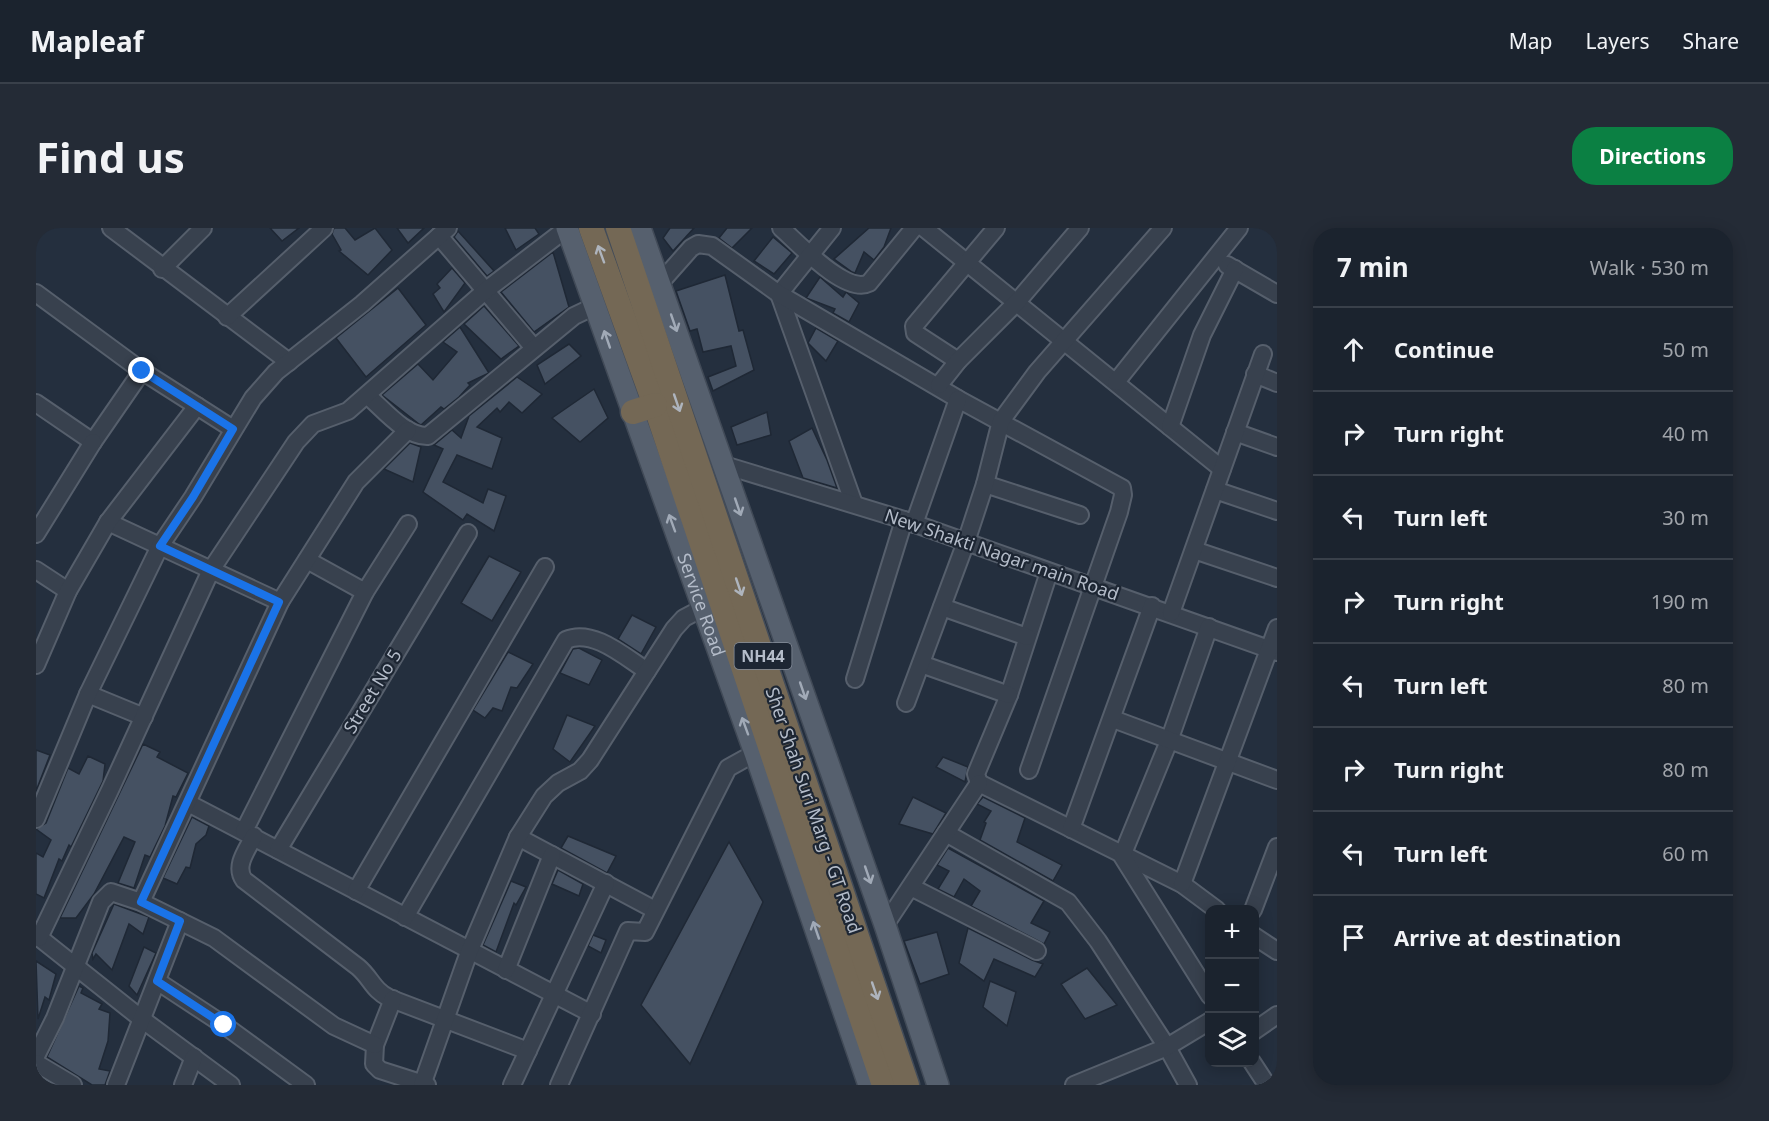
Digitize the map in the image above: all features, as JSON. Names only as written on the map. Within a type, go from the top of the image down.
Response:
[{"type":"highway","name":"Sher Shah Suri Marg - GT Road","points":[[618,228],[907,1085]]},
{"type":"highway","name":"NH44","points":[[576,229],[644,409]]},
{"type":"highway","name":"Sher Shah Suri Marg - GT Road","points":[[644,409],[884,1085]]},
{"type":"main road","points":[[640,228],[885,926],[938,1085]]},
{"type":"main road","name":"Service Road","points":[[576,229],[595,306],[644,409],[703,608],[869,1085]]},
{"type":"street","points":[[111,228],[289,362]]},
{"type":"street","points":[[227,316],[324,228]]},
{"type":"street","points":[[781,228],[839,278],[853,286],[862,287],[869,284],[914,228]]},
{"type":"street","points":[[779,294],[832,228]]},
{"type":"street","points":[[924,228],[1222,470]]},
{"type":"street","points":[[958,361],[913,330],[916,322],[996,228]]},
{"type":"street","points":[[939,385],[958,361],[1017,302],[1080,228]]},
{"type":"street","points":[[906,703],[966,542],[985,484],[1001,421],[1037,372],[1065,343],[1164,228]]},
{"type":"street","points":[[1116,382],[1239,228]]},
{"type":"street","points":[[162,268],[198,229]]},
{"type":"street","points":[[231,1085],[143,1020],[38,937],[144,717],[211,570],[306,431],[313,424],[348,411],[368,396],[484,291],[558,236],[576,229]]},
{"type":"street","points":[[36,819],[88,694],[160,546],[193,497],[253,398],[289,362],[362,304],[444,232],[484,291],[534,348]]},
{"type":"street","points":[[660,283],[691,248],[705,244],[779,294],[939,385],[958,399],[1122,488],[1122,501],[1029,770]]},
{"type":"street","points":[[1216,258],[1277,294]]},
{"type":"street","points":[[1170,427],[1202,335],[1235,269]]},
{"type":"street","points":[[36,293],[142,371],[233,429]]},
{"type":"street","points":[[779,294],[854,504]]},
{"type":"street","points":[[368,396],[419,437],[433,434],[574,316],[595,306]]},
{"type":"street","points":[[1171,613],[1263,354]]},
{"type":"street","points":[[36,534],[93,442],[142,371]]},
{"type":"street","points":[[1255,374],[1277,382]]},
{"type":"street","points":[[855,679],[909,522],[958,399]]},
{"type":"street","points":[[36,404],[93,442]]},
{"type":"street","points":[[36,665],[68,591],[108,522],[196,406]]},
{"type":"street","points":[[141,902],[279,602],[356,482],[408,430]]},
{"type":"street","points":[[1235,432],[1277,447]]},
{"type":"street","name":"New Shakti Nagar main Road","points":[[724,465],[909,522],[1273,650]]},
{"type":"street","points":[[985,484],[1080,515]]},
{"type":"street","points":[[1215,490],[1277,511]]},
{"type":"street","points":[[108,522],[279,602]]},
{"type":"street","points":[[408,524],[365,592],[249,834],[240,864],[241,875],[244,880],[358,966],[368,975],[373,989],[393,999],[528,1051]]},
{"type":"street","name":"Street No 5","points":[[278,850],[468,533]]},
{"type":"street","points":[[1194,550],[1277,578]]},
{"type":"street","points":[[307,560],[365,592]]},
{"type":"street","points":[[356,891],[545,567]]},
{"type":"street","points":[[36,570],[68,591]]},
{"type":"street","points":[[1049,572],[1009,695],[976,774],[979,783],[1182,884],[1211,905]]},
{"type":"street","points":[[1071,829],[1113,719],[1152,606]]},
{"type":"street","points":[[393,999],[375,1045],[373,1059],[380,1070],[424,1084],[444,1018],[469,952],[518,837],[551,788],[580,771],[590,760],[679,624],[692,612],[703,608]]},
{"type":"street","points":[[942,608],[1028,637]]},
{"type":"street","points":[[1122,856],[1169,741],[1209,627]]},
{"type":"street","points":[[1182,884],[1227,761],[1273,650],[1277,628]]},
{"type":"street","points":[[405,917],[566,640],[575,636],[591,639],[647,671]]},
{"type":"street","points":[[921,664],[1009,695]]},
{"type":"street","points":[[88,694],[144,717]]},
{"type":"street","points":[[1113,719],[1277,780]]},
{"type":"street","points":[[559,1085],[628,931],[644,933],[728,768],[755,753]]},
{"type":"street","points":[[885,926],[979,783]]},
{"type":"street","points":[[188,803],[469,952],[592,1014]]},
{"type":"street","points":[[946,833],[1068,902],[1098,941],[1167,1047],[1188,1085]]},
{"type":"street","points":[[518,837],[655,910]]},
{"type":"street","points":[[1255,905],[1277,847]]},
{"type":"street","points":[[506,970],[552,855]]},
{"type":"street","points":[[1122,856],[1205,990]]},
{"type":"street","points":[[512,1085],[606,883]]},
{"type":"street","points":[[911,886],[1036,951]]},
{"type":"street","points":[[36,1056],[58,1010],[74,966],[105,895],[111,892],[141,902],[214,938],[334,1026],[375,1045]]},
{"type":"street","points":[[116,1085],[180,921]]},
{"type":"street","points":[[1259,939],[1277,951]]},
{"type":"street","points":[[157,981],[224,1025],[306,1085]]},
{"type":"street","points":[[1259,1028],[1277,1015]]},
{"type":"street","points":[[1074,1085],[1167,1047],[1205,1023]]},
{"type":"street","points":[[183,1085],[194,1057]]},
{"type":"street","points":[[36,1063],[73,1085]]},
{"type":"street","points":[[1255,1067],[1267,1085]]},
{"type":"building","points":[[270,228],[299,228],[282,241]]},
{"type":"building","points":[[334,228],[345,228],[355,240],[375,228],[392,250],[368,275],[339,251],[341,250],[332,234]]},
{"type":"building","points":[[397,228],[424,228],[408,243]]},
{"type":"building","points":[[505,228],[535,228],[539,234],[516,250]]},
{"type":"building","points":[[670,228],[694,228],[673,251],[663,238]]},
{"type":"building","points":[[727,228],[752,228],[732,248],[719,238]]},
{"type":"building","points":[[869,228],[891,228],[884,247],[874,260],[864,252],[855,273],[852,272],[834,259]]},
{"type":"building","points":[[458,231],[494,271],[487,276],[454,237]]},
{"type":"building","points":[[773,237],[792,253],[774,274],[754,261]]},
{"type":"building","points":[[553,252],[569,307],[534,332],[501,292]]},
{"type":"building","points":[[452,268],[465,283],[444,312],[433,294],[440,288],[437,284]]},
{"type":"building","points":[[725,275],[739,331],[743,330],[754,370],[713,391],[708,377],[736,366],[731,346],[703,352],[697,329],[690,331],[676,291]]},
{"type":"building","points":[[820,277],[843,297],[846,292],[859,303],[849,322],[833,313],[835,309],[806,298]]},
{"type":"building","points":[[398,288],[426,325],[366,377],[336,338]]},
{"type":"building","points":[[484,306],[519,346],[501,359],[464,324]]},
{"type":"building","points":[[460,327],[489,373],[468,383],[470,385],[459,397],[444,409],[441,407],[421,425],[382,395],[418,364],[433,380],[457,352],[443,342]]},
{"type":"building","points":[[816,328],[838,341],[826,361],[808,343]]},
{"type":"building","points":[[569,344],[581,356],[545,384],[537,365]]},
{"type":"building","points":[[517,377],[542,394],[522,413],[509,402],[500,412],[497,408],[477,427],[502,438],[492,469],[457,455],[443,482],[483,503],[488,489],[506,496],[494,531],[467,514],[463,520],[423,492],[443,449],[434,445],[452,430],[461,438],[469,416]]},
{"type":"building","points":[[594,389],[608,418],[580,442],[552,418]]},
{"type":"building","points":[[767,412],[771,435],[737,445],[731,427]]},
{"type":"building","points":[[812,428],[837,488],[803,478],[789,441]]},
{"type":"building","points":[[410,443],[421,447],[413,482],[384,469]]},
{"type":"building","points":[[489,556],[521,572],[492,621],[461,603]]},
{"type":"building","points":[[632,615],[656,627],[641,654],[618,639]]},
{"type":"building","points":[[579,648],[602,660],[589,685],[560,673],[573,649]]},
{"type":"building","points":[[508,652],[533,664],[517,688],[511,687],[502,711],[493,708],[485,718],[473,710]]},
{"type":"building","points":[[567,715],[595,726],[570,762],[553,749]]},
{"type":"building","points":[[143,744],[160,752],[157,757],[188,773],[176,797],[173,796],[165,826],[150,857],[145,855],[134,888],[118,883],[135,842],[124,837],[94,894],[76,918],[60,918]]},
{"type":"building","points":[[36,750],[50,755],[36,791]]},
{"type":"building","points":[[88,756],[105,764],[103,781],[71,847],[69,845],[62,861],[59,859],[44,898],[36,894],[36,853],[43,857],[51,840],[36,829],[46,823],[68,768],[79,774]]},
{"type":"building","points":[[943,757],[968,767],[965,782],[936,767]]},
{"type":"building","points":[[913,797],[946,813],[933,834],[899,824]]},
{"type":"building","points":[[983,797],[1025,818],[1017,842],[1062,865],[1053,881],[980,840],[986,823],[984,822],[991,811],[977,804]]},
{"type":"building","points":[[192,817],[209,826],[206,835],[196,844],[190,868],[186,867],[177,884],[163,878]]},
{"type":"building","points":[[568,836],[616,856],[607,873],[561,848]]},
{"type":"building","points":[[729,842],[763,902],[690,1064],[641,1005]]},
{"type":"building","points":[[948,848],[1044,901],[1031,923],[1050,932],[1044,944],[971,906],[980,891],[964,879],[954,897],[938,889],[949,871],[937,865]]},
{"type":"building","points":[[558,870],[583,884],[579,896],[552,884]]},
{"type":"building","points":[[511,881],[526,887],[516,905],[514,903],[496,952],[483,945]]},
{"type":"building","points":[[114,904],[149,917],[143,934],[129,924],[112,970],[96,954],[93,959],[92,953]]},
{"type":"building","points":[[968,928],[1043,964],[1035,977],[994,959],[984,981],[959,963]]},
{"type":"building","points":[[937,932],[949,974],[920,984],[904,941]]},
{"type":"building","points":[[593,935],[606,940],[601,953],[588,946]]},
{"type":"building","points":[[144,947],[156,953],[137,995],[129,986]]},
{"type":"building","points":[[36,961],[56,974],[49,1000],[45,997],[38,1019]]},
{"type":"building","points":[[1087,968],[1117,1005],[1085,1019],[1061,984]]},
{"type":"building","points":[[990,981],[1016,992],[1007,1026],[983,1007]]},
{"type":"building","points":[[79,986],[83,988],[81,993],[102,1004],[99,1009],[110,1013],[108,1041],[99,1069],[110,1071],[105,1085],[92,1085],[47,1057]]},
{"type":"route","points":[[142,371],[233,429],[193,497],[160,546],[279,602],[141,902],[180,921],[157,981],[224,1025]]}]
